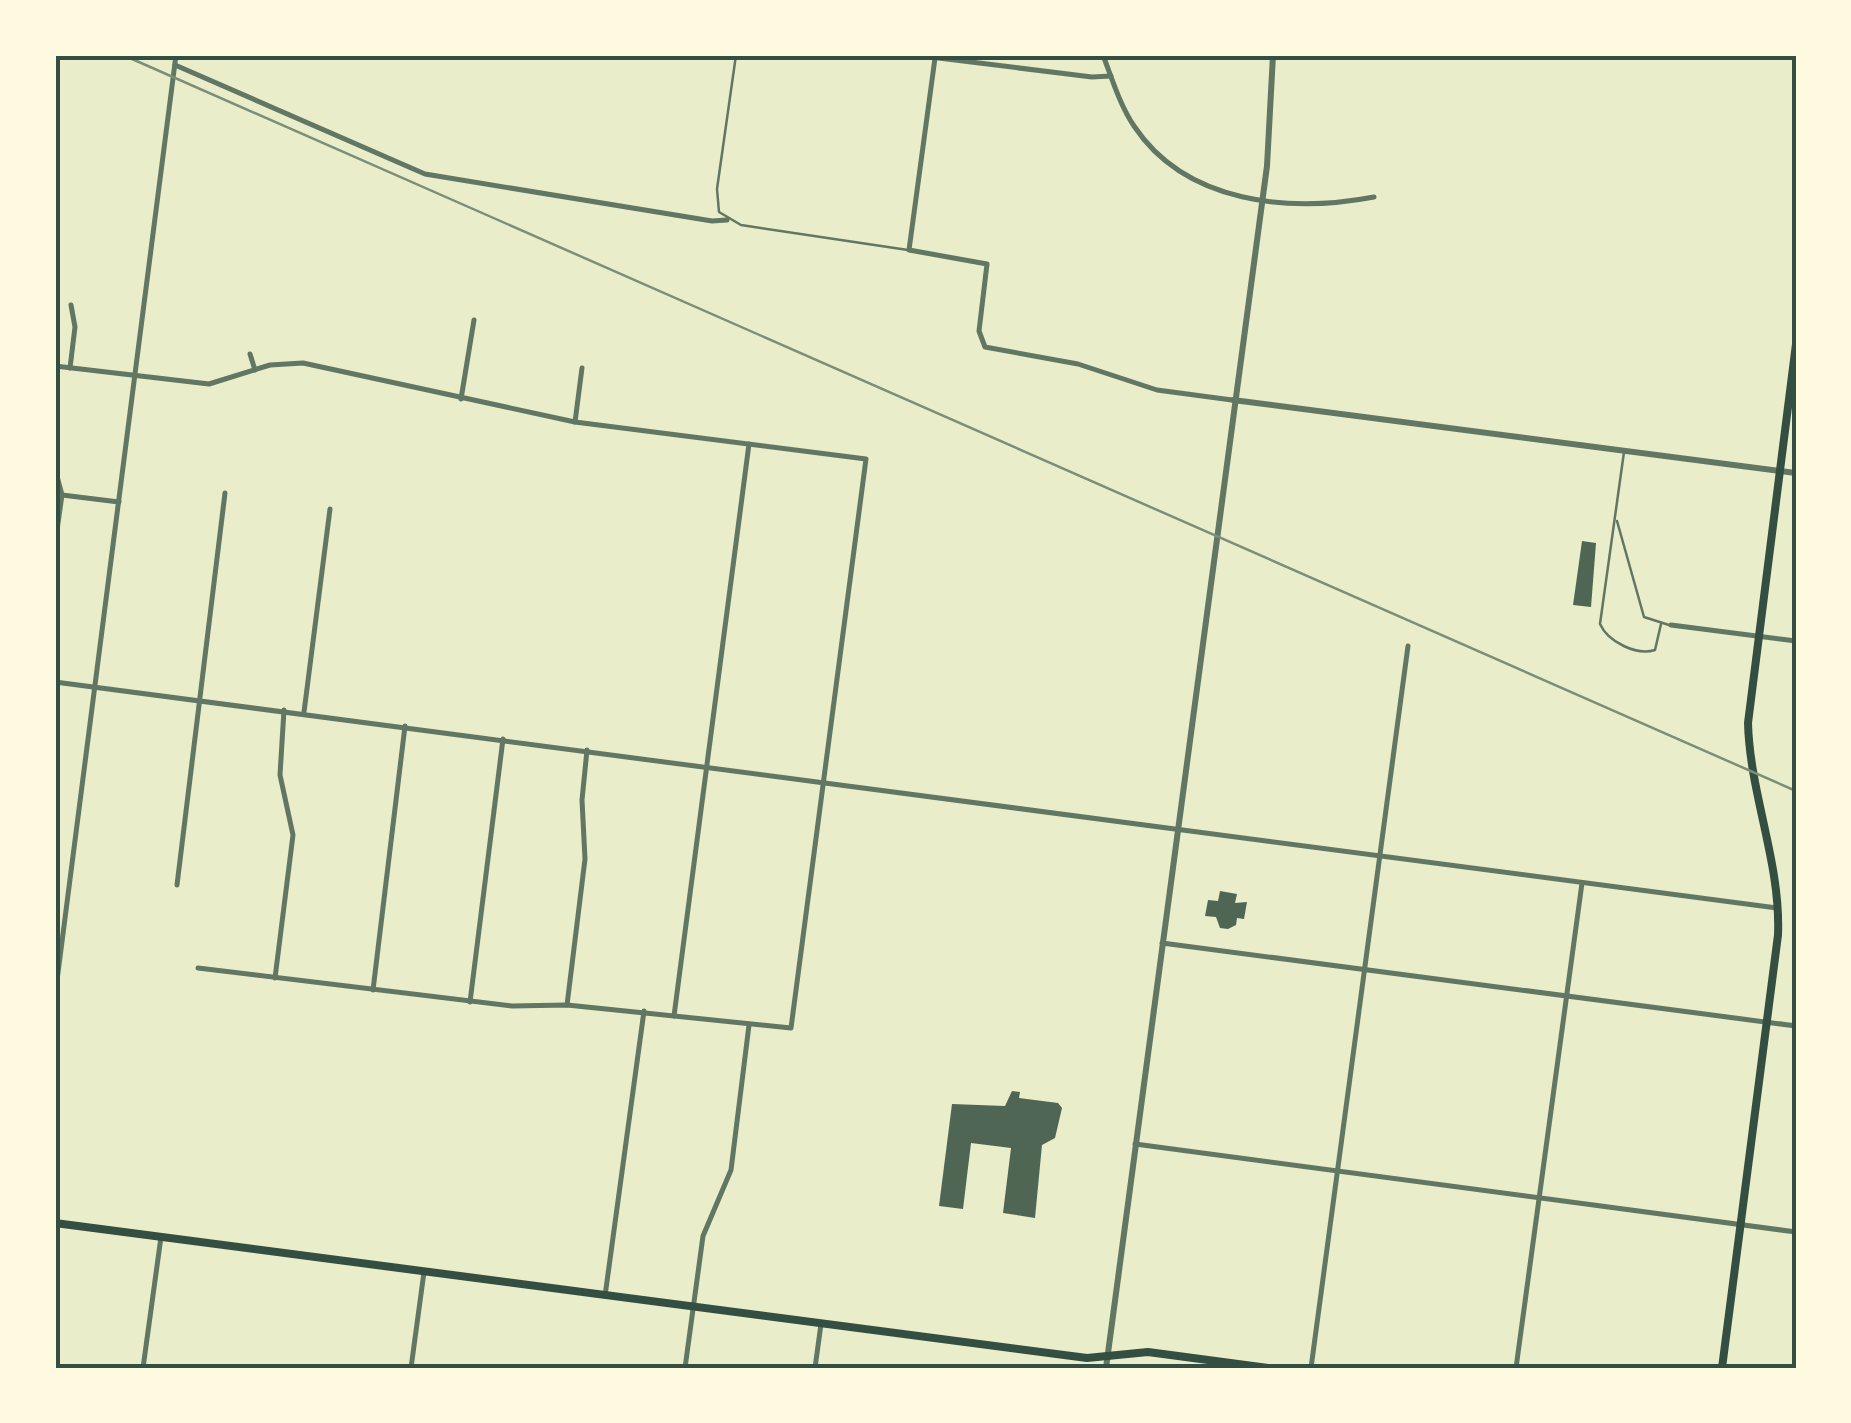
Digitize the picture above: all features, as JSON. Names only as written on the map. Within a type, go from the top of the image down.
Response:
[{"type":"main road","points":[[1722,1368],[1778,908],[1750,750],[1749,703],[1796,344]]},
{"type":"main road","points":[[55,1222],[821,1324],[1107,1357],[1148,1352],[1268,1368]]},
{"type":"street","points":[[914,55],[1092,78],[1111,76]]},
{"type":"street","points":[[1103,55],[1136,128],[1164,159],[1210,188],[1260,200],[1316,204],[1374,197]]},
{"type":"street","points":[[1106,1368],[1267,166],[1273,55]]},
{"type":"street","points":[[55,996],[175,56]]},
{"type":"street","points":[[935,58],[910,250],[987,264],[979,331],[991,351],[1078,364],[1157,390],[1796,474]]},
{"type":"street","points":[[175,66],[425,174],[712,221],[727,220]]},
{"type":"street","points":[[70,368],[75,327],[71,305]]},
{"type":"street","points":[[461,399],[474,320]]},
{"type":"street","points":[[250,354],[256,370]]},
{"type":"street","points":[[55,366],[209,384],[256,370],[303,363],[575,422],[866,460],[790,1028],[566,1004],[470,1002],[198,968]]},
{"type":"street","points":[[575,422],[582,368]]},
{"type":"street","points":[[674,1016],[749,444]]},
{"type":"street","points":[[55,470],[62,495],[55,544]]},
{"type":"street","points":[[177,885],[225,493]]},
{"type":"street","points":[[62,495],[120,502]]},
{"type":"street","points":[[304,712],[330,509]]},
{"type":"street","points":[[1671,625],[1796,641]]},
{"type":"street","points":[[1311,1368],[1408,646]]},
{"type":"street","points":[[55,682],[1778,908]]},
{"type":"street","points":[[274,978],[293,835],[280,775],[284,710]]},
{"type":"street","points":[[373,990],[405,726]]},
{"type":"street","points":[[470,1002],[503,739]]},
{"type":"street","points":[[566,1004],[585,860],[582,800],[587,750]]},
{"type":"street","points":[[1516,1368],[1582,883]]},
{"type":"street","points":[[55,901],[67,903]]},
{"type":"street","points":[[1162,943],[1796,1026]]},
{"type":"street","points":[[606,1296],[644,1012]]},
{"type":"street","points":[[685,1368],[707,1222],[731,1170],[750,1026]]},
{"type":"street","points":[[1135,1144],[1796,1232]]},
{"type":"street","points":[[143,1368],[161,1237]]},
{"type":"street","points":[[412,1368],[424,1272]]},
{"type":"street","points":[[815,1368],[821,1324]]},
{"type":"lane","points":[[736,55],[716,206],[727,220],[910,250]]},
{"type":"lane","points":[[1624,450],[1602,630],[1625,646],[1651,653],[1658,645],[1660,624]]},
{"type":"lane","points":[[1616,516],[1644,618],[1671,625]]},
{"type":"building","points":[[1582,541],[1596,543],[1591,607],[1573,605]]},
{"type":"building","points":[[1220,891],[1237,894],[1235,903],[1247,902],[1244,919],[1237,918],[1236,925],[1228,929],[1220,928],[1216,917],[1205,916],[1208,900],[1218,901]]},
{"type":"building","points":[[1012,1091],[1020,1092],[1019,1098],[1058,1103],[1062,1108],[1055,1138],[1042,1145],[1035,1218],[1003,1213],[1011,1148],[971,1143],[963,1209],[939,1206],[952,1104],[1005,1106]]},
{"type":"railway","points":[[123,55],[1796,791]]}]
